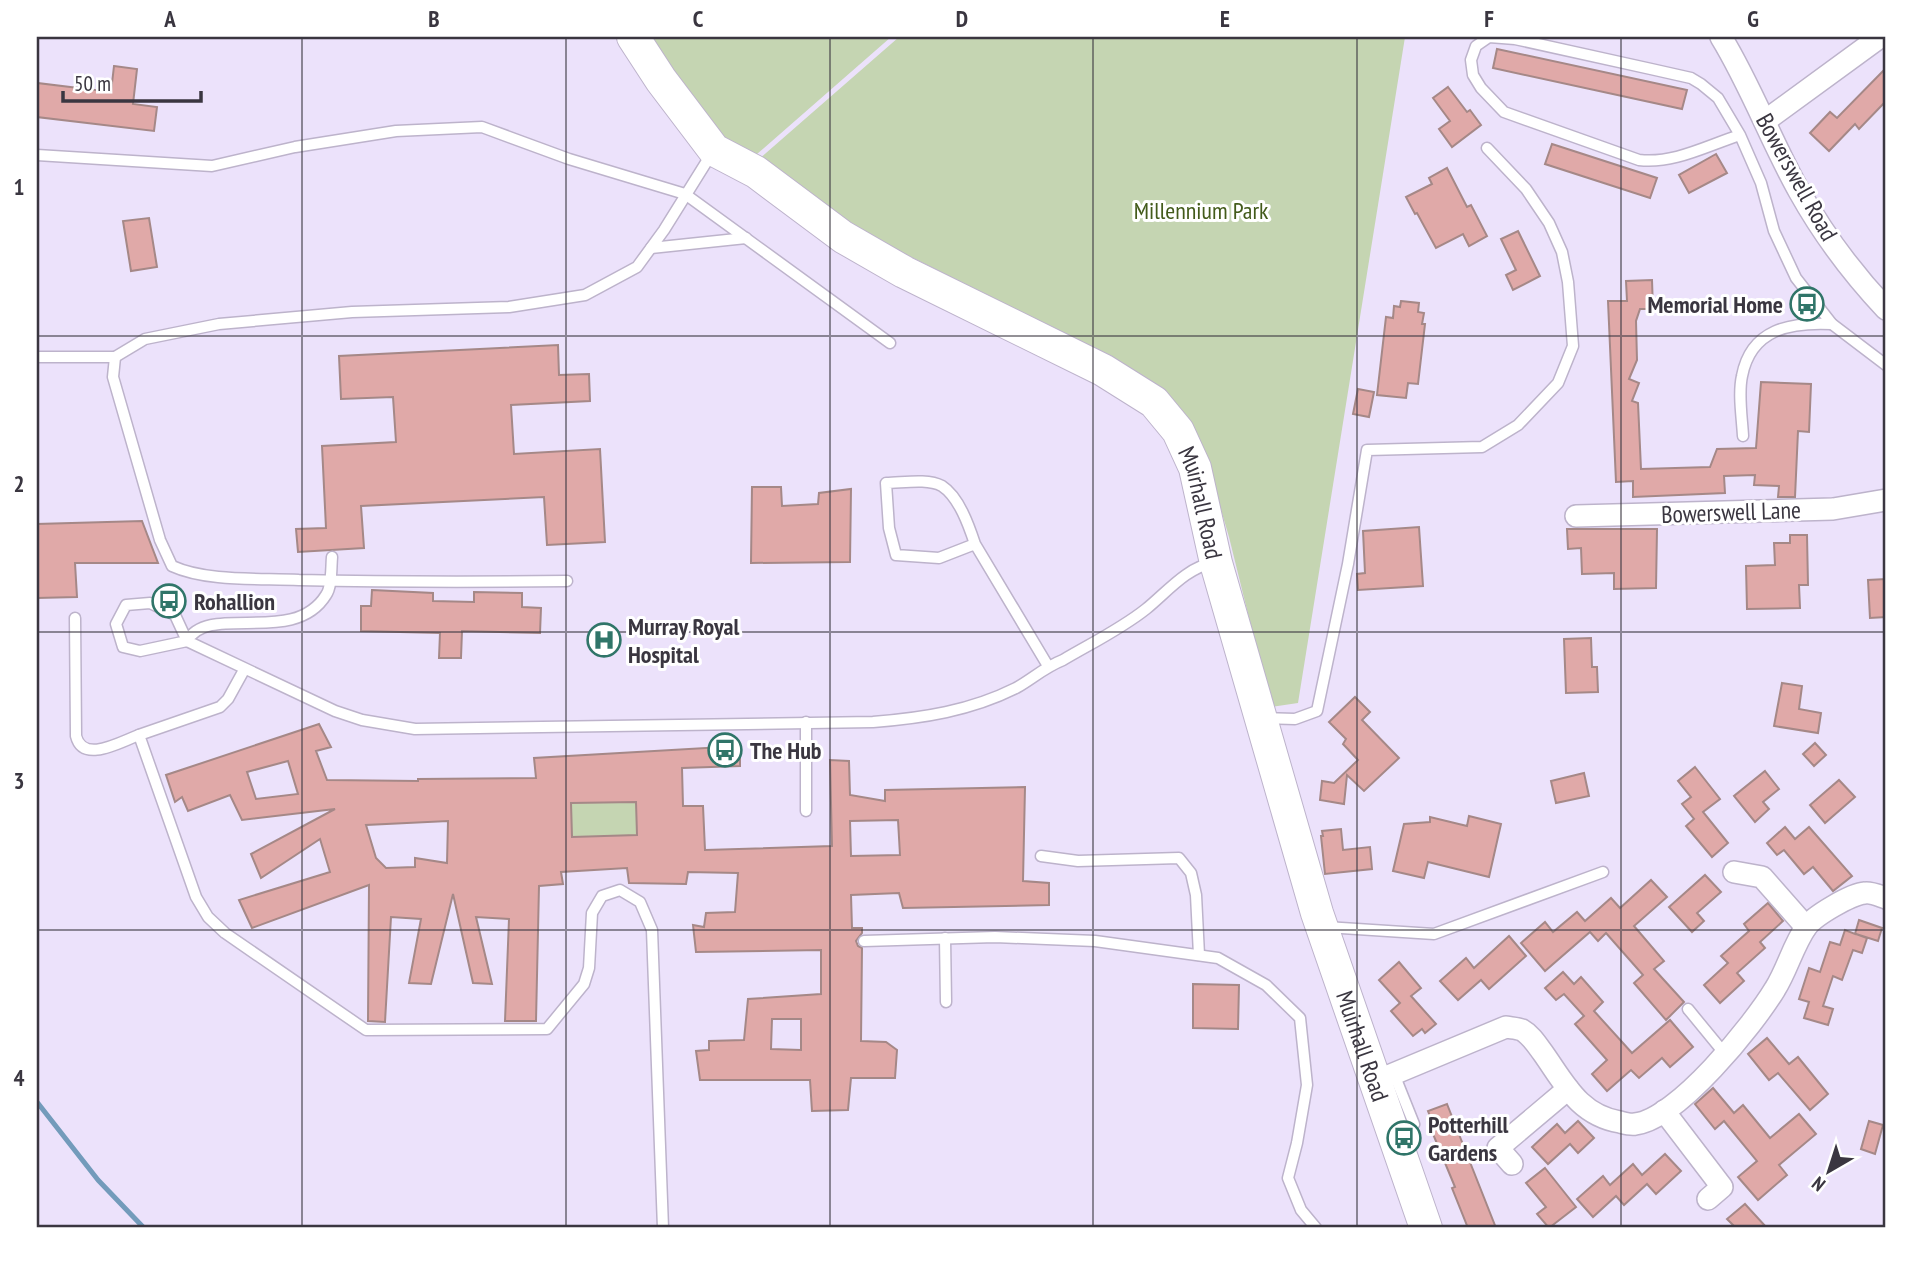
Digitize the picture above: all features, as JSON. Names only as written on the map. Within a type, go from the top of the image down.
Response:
[{"type":"street","name":"Muirhall Road","points":[[633,37],[661,80],[714,150],[756,172],[843,237],[894,267],[1103,370],[1154,402],[1178,431],[1195,468],[1216,563],[1322,926],[1384,1078],[1393,1137],[1426,1228]]},
{"type":"street","name":"Bowerswell Road","points":[[1721,37],[1799,191],[1829,239],[1886,309]]},
{"type":"street","points":[[1765,121],[1880,37]]},
{"type":"street","name":"Bowerswell Lane","points":[[1576,516],[1833,509],[1886,500]]},
{"type":"street","points":[[1734,872],[1762,877],[1807,927]]},
{"type":"street","points":[[1384,1078],[1506,1027],[1521,1030],[1533,1039],[1583,1107],[1606,1119],[1636,1124],[1664,1111],[1693,1090],[1725,1054],[1776,988],[1807,927],[1828,909],[1866,892],[1886,898]]},
{"type":"street","points":[[1512,1164],[1499,1148],[1568,1089]]},
{"type":"street","points":[[1664,1111],[1722,1187],[1708,1199]]},
{"type":"lane","points":[[1740,135],[1678,158],[1658,162],[1639,160],[1504,112],[1481,88],[1473,75],[1471,60],[1476,46],[1489,37],[1691,78],[1718,98],[1740,135],[1761,183],[1774,231],[1796,278],[1832,324],[1886,365]]},
{"type":"lane","points":[[37,155],[212,166],[295,147],[396,131],[482,127],[569,159],[685,194],[890,343]]},
{"type":"lane","points":[[1261,718],[1295,719],[1317,711],[1348,564],[1367,450],[1482,447],[1518,425],[1558,383],[1573,346],[1568,282],[1562,252],[1554,232],[1527,189],[1487,148]]},
{"type":"lane","points":[[37,357],[116,356],[145,339],[219,324],[352,312],[509,307],[585,295],[637,268],[714,150]]},
{"type":"lane","points":[[652,248],[746,238]]},
{"type":"lane","points":[[1743,436],[1741,378],[1745,364],[1760,339],[1776,329],[1808,323],[1832,324]]},
{"type":"lane","points":[[116,356],[113,377],[160,540],[172,566],[190,574],[329,580],[410,583],[567,581]]},
{"type":"lane","points":[[975,544],[939,558],[896,555],[889,528],[886,483],[924,482],[942,486],[964,513],[975,544],[1048,666]]},
{"type":"lane","points":[[332,557],[328,594],[308,614],[262,624],[239,621],[215,624],[191,635],[187,641],[140,651],[123,647],[116,624],[125,605],[150,603],[175,615],[187,641],[244,670],[335,712],[362,720],[415,729],[873,722],[923,718],[956,711],[1017,687],[1146,609],[1183,578],[1207,564],[1216,563]]},
{"type":"lane","points":[[75,618],[76,736],[78,745],[87,751],[220,707],[228,699],[244,670]]},
{"type":"lane","points":[[806,811],[807,722]]},
{"type":"lane","points":[[139,735],[196,897],[208,917],[225,933],[366,1030],[548,1029],[584,984],[589,968],[592,913],[602,896],[620,890],[639,902],[652,930],[663,1228]]},
{"type":"lane","points":[[1041,856],[1078,861],[1179,858],[1191,873],[1196,895],[1199,955]]},
{"type":"lane","points":[[1322,926],[1434,934],[1603,872]]},
{"type":"lane","points":[[864,941],[995,937],[1095,941],[1218,958],[1266,985],[1300,1018],[1307,1084],[1288,1178],[1301,1210],[1316,1228]]},
{"type":"lane","points":[[945,938],[946,1002]]},
{"type":"lane","points":[[1688,1009],[1725,1054]]},
{"type":"green space","points":[[633,37],[891,37],[757,154],[747,167]]},
{"type":"green space","name":"Millennium Park","points":[[899,37],[1405,37],[1298,703],[1271,707],[1229,537],[1207,462],[1096,349],[871,237],[817,203],[758,160]]},
{"type":"green space","points":[[636,802],[637,835],[572,837],[571,803]]},
{"type":"building","points":[[1497,49],[1687,90],[1682,109],[1493,68]]},
{"type":"building","points":[[114,66],[137,69],[133,104],[157,107],[154,131],[37,117],[37,83],[111,92]]},
{"type":"building","points":[[1886,68],[1886,101],[1859,129],[1855,124],[1829,151],[1810,133],[1830,112],[1837,118]]},
{"type":"building","points":[[1448,87],[1481,125],[1452,147],[1439,129],[1450,121],[1433,98]]},
{"type":"building","points":[[1552,144],[1657,178],[1650,198],[1545,164]]},
{"type":"building","points":[[1716,154],[1727,173],[1689,193],[1679,175]]},
{"type":"building","points":[[1447,168],[1467,207],[1471,205],[1487,236],[1469,246],[1463,234],[1436,248],[1406,197],[1432,184],[1429,178]]},
{"type":"building","points":[[149,218],[157,267],[131,271],[123,221]]},
{"type":"building","points":[[1518,231],[1540,276],[1513,290],[1506,275],[1516,270],[1501,239]]},
{"type":"building","points":[[1652,280],[1653,309],[1640,309],[1636,321],[1637,360],[1629,379],[1639,383],[1632,401],[1638,403],[1641,469],[1710,467],[1717,449],[1756,448],[1761,382],[1811,384],[1809,432],[1798,431],[1795,497],[1778,497],[1779,486],[1754,485],[1755,475],[1724,476],[1725,493],[1633,497],[1633,481],[1616,482],[1608,301],[1627,301],[1626,281]]},
{"type":"building","points":[[1401,301],[1419,303],[1418,312],[1424,313],[1422,324],[1425,324],[1418,384],[1408,383],[1406,398],[1377,395],[1386,317],[1393,318],[1394,306],[1400,307]]},
{"type":"building","points":[[558,345],[559,375],[589,374],[590,401],[511,405],[514,454],[600,449],[605,542],[547,545],[544,497],[361,506],[364,548],[298,552],[296,529],[326,528],[322,446],[396,442],[393,397],[341,399],[339,356]]},
{"type":"building","points":[[1358,389],[1374,392],[1369,417],[1353,414]]},
{"type":"building","points":[[752,487],[781,487],[782,506],[818,504],[819,493],[851,489],[850,562],[751,563]]},
{"type":"building","points":[[142,521],[158,563],[75,563],[77,597],[37,598],[37,524]]},
{"type":"building","points":[[1419,527],[1423,586],[1358,590],[1357,574],[1365,573],[1363,531]]},
{"type":"building","points":[[1567,529],[1657,529],[1656,588],[1614,589],[1614,573],[1582,574],[1581,548],[1568,549]]},
{"type":"building","points":[[1790,535],[1807,535],[1808,585],[1799,585],[1800,608],[1747,609],[1746,566],[1775,565],[1774,543],[1790,543]]},
{"type":"building","points":[[1886,579],[1886,617],[1870,618],[1868,580]]},
{"type":"building","points":[[372,590],[433,593],[433,601],[474,602],[474,592],[522,593],[522,607],[541,608],[540,633],[462,631],[461,658],[439,658],[440,633],[361,631],[361,606],[371,606]]},
{"type":"building","points":[[1591,638],[1592,667],[1597,667],[1598,692],[1566,693],[1564,639]]},
{"type":"building","points":[[1782,683],[1802,686],[1799,709],[1821,713],[1818,733],[1774,726]]},
{"type":"building","points":[[1355,697],[1370,712],[1362,720],[1399,758],[1364,791],[1347,775],[1344,804],[1320,800],[1322,781],[1334,783],[1358,760],[1343,744],[1346,739],[1329,722]]},
{"type":"building","points":[[319,724],[331,747],[316,751],[327,780],[536,778],[534,758],[740,746],[740,766],[682,768],[683,806],[703,806],[705,850],[832,846],[830,760],[849,761],[850,795],[885,801],[885,790],[1025,787],[1023,881],[1049,883],[1049,905],[903,908],[899,893],[851,895],[852,928],[862,928],[856,941],[862,948],[861,1041],[886,1042],[897,1050],[895,1078],[851,1078],[848,1110],[812,1111],[810,1080],[700,1080],[696,1051],[709,1050],[709,1041],[744,1040],[748,999],[821,994],[821,950],[696,952],[693,925],[704,927],[706,913],[735,912],[738,873],[688,872],[686,884],[629,883],[627,868],[561,872],[563,884],[539,886],[536,1021],[505,1021],[509,919],[476,917],[492,984],[473,983],[453,894],[431,984],[409,983],[421,919],[391,917],[385,1022],[368,1021],[369,885],[252,928],[239,900],[330,872],[320,839],[261,878],[251,854],[335,809],[242,820],[230,795],[188,811],[182,797],[175,802],[166,775]],"holes":[[[288,761],[298,794],[256,799],[247,772]],[[636,802],[637,835],[572,837],[571,803]],[[898,820],[900,855],[851,856],[850,821]],[[448,821],[447,863],[415,858],[415,867],[386,868],[376,858],[366,825]],[[772,1019],[801,1019],[801,1050],[771,1049]]]},
{"type":"building","points":[[1815,743],[1826,755],[1814,766],[1803,754]]},
{"type":"building","points":[[1695,767],[1720,799],[1703,812],[1728,843],[1712,857],[1686,826],[1694,819],[1682,804],[1691,797],[1678,781]]},
{"type":"building","points":[[1765,771],[1779,789],[1763,802],[1769,809],[1755,822],[1734,796]]},
{"type":"building","points":[[1584,773],[1589,796],[1556,803],[1551,781]]},
{"type":"building","points":[[1839,780],[1855,797],[1825,823],[1810,805]]},
{"type":"building","points":[[1469,816],[1501,824],[1489,877],[1428,862],[1424,878],[1393,871],[1404,824],[1430,822],[1430,817],[1467,826]]},
{"type":"building","points":[[1785,827],[1795,839],[1809,827],[1852,876],[1833,891],[1813,867],[1804,874],[1784,850],[1777,855],[1767,843]]},
{"type":"building","points":[[1341,829],[1343,850],[1370,847],[1372,869],[1325,874],[1322,831]]},
{"type":"building","points":[[1705,875],[1721,892],[1697,913],[1704,921],[1692,932],[1669,907]]},
{"type":"building","points":[[1651,880],[1667,897],[1634,926],[1664,961],[1654,969],[1684,1002],[1666,1020],[1634,983],[1643,975],[1606,933],[1598,941],[1590,932],[1545,971],[1521,943],[1545,922],[1553,932],[1577,912],[1585,921],[1611,898],[1620,908]]},
{"type":"building","points":[[1768,903],[1783,921],[1760,942],[1765,948],[1737,973],[1744,981],[1720,1003],[1704,985],[1728,963],[1721,956],[1749,931],[1744,924]]},
{"type":"building","points":[[1859,920],[1882,928],[1878,941],[1856,934],[1867,938],[1862,953],[1853,950],[1842,980],[1833,976],[1823,1006],[1833,1009],[1828,1025],[1804,1018],[1809,1002],[1799,999],[1809,968],[1820,972],[1830,942],[1840,945],[1845,930],[1855,934]]},
{"type":"building","points":[[1509,936],[1526,956],[1489,989],[1481,980],[1458,1000],[1440,981],[1466,958],[1474,968]]},
{"type":"building","points":[[1399,962],[1421,988],[1411,996],[1436,1024],[1425,1033],[1422,1029],[1413,1036],[1391,1011],[1400,1003],[1379,980]]},
{"type":"building","points":[[1563,972],[1574,984],[1581,977],[1603,1002],[1594,1011],[1632,1053],[1670,1020],[1693,1047],[1670,1067],[1662,1058],[1639,1078],[1631,1070],[1607,1091],[1592,1074],[1607,1060],[1575,1024],[1584,1016],[1564,994],[1556,1000],[1545,988]]},
{"type":"building","points":[[1193,984],[1239,985],[1238,1029],[1193,1028]]},
{"type":"building","points":[[1767,1038],[1789,1064],[1798,1057],[1828,1094],[1810,1110],[1778,1073],[1769,1080],[1748,1054]]},
{"type":"building","points":[[1713,1088],[1734,1113],[1743,1105],[1770,1138],[1799,1114],[1816,1134],[1779,1165],[1787,1175],[1758,1200],[1738,1177],[1757,1161],[1724,1121],[1715,1129],[1695,1104]]},
{"type":"building","points":[[1447,1104],[1496,1228],[1468,1228],[1452,1188],[1455,1187],[1428,1122],[1432,1121],[1428,1111]]},
{"type":"building","points":[[1578,1121],[1594,1138],[1578,1153],[1570,1144],[1548,1164],[1532,1147],[1557,1124],[1565,1133]]},
{"type":"building","points":[[1869,1121],[1883,1125],[1875,1154],[1861,1149]]},
{"type":"building","points":[[1665,1154],[1681,1171],[1656,1194],[1647,1184],[1624,1205],[1616,1196],[1593,1217],[1577,1199],[1603,1176],[1610,1185],[1633,1164],[1642,1175]]},
{"type":"building","points":[[1545,1168],[1576,1207],[1549,1228],[1537,1214],[1546,1207],[1526,1183]]},
{"type":"building","points":[[1745,1204],[1767,1228],[1736,1228],[1727,1219]]},
{"type":"waterway","points":[[37,1102],[98,1180],[144,1228]]},
{"type":"place","name":"Memorial Home","points":[[1807,304]]},
{"type":"place","name":"Rohallion","points":[[169,601]]},
{"type":"place","name":"Murray Royal Hospital","points":[[604,640]]},
{"type":"place","name":"The Hub","points":[[725,750]]},
{"type":"place","name":"Potterhill Gardens","points":[[1404,1138]]}]
